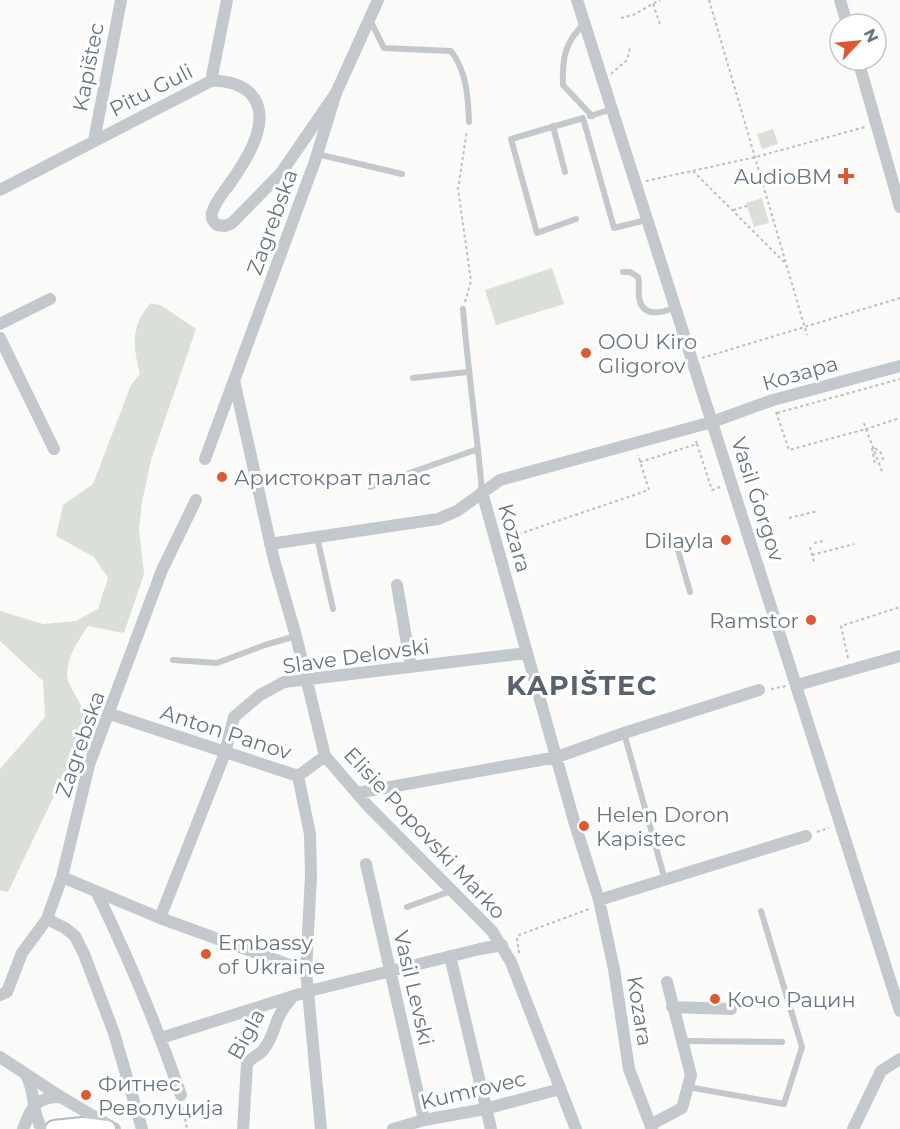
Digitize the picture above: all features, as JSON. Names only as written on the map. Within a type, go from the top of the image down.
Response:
[{"type":"street","name":"Kapištec","points":[[94,141],[120,0]]},
{"type":"street","points":[[212,81],[227,0]]},
{"type":"street","name":"Zagrebska","points":[[205,459],[317,154],[336,93],[378,0]]},
{"type":"street","name":"Vasil Ǵorgov","points":[[577,0],[900,1011]]},
{"type":"street","points":[[861,72],[900,207]]},
{"type":"street","name":"Pitu Guli","points":[[0,190],[212,81],[224,80],[248,91],[259,110],[256,137],[246,159],[215,205],[212,218],[217,225],[225,226],[239,217],[281,174],[336,93]]},
{"type":"street","points":[[0,324],[50,299]]},
{"type":"street","points":[[0,338],[54,449]]},
{"type":"street","name":"Козара","points":[[712,422],[773,400],[900,366]]},
{"type":"street","name":"Elisie Popovski Marko","points":[[234,380],[270,544],[296,636],[325,756],[357,793],[492,931],[502,945],[511,962],[576,1129]]},
{"type":"street","name":"Kozara","points":[[667,982],[692,1075],[682,1108],[651,1127],[630,1069],[614,969],[599,903],[482,492],[500,480],[712,422]]},
{"type":"street","points":[[270,544],[438,519],[457,511],[482,492]]},
{"type":"street","name":"Zagrebska","points":[[0,994],[7,992],[22,953],[47,919],[62,877],[89,765],[162,570],[196,500]]},
{"type":"street","points":[[397,585],[411,667]]},
{"type":"street","name":"Slave Delovski","points":[[160,918],[225,753],[234,717],[260,695],[284,682],[527,653]]},
{"type":"street","points":[[797,685],[900,656]]},
{"type":"street","points":[[357,793],[557,756],[759,690]]},
{"type":"street","name":"Anton Panov","points":[[110,714],[298,776],[325,756]]},
{"type":"street","points":[[298,776],[310,834],[311,876],[306,971],[321,1129]]},
{"type":"street","points":[[599,903],[806,836]]},
{"type":"street","name":"Vasil Levski","points":[[366,864],[424,1120]]},
{"type":"street","points":[[62,877],[160,918],[306,971]]},
{"type":"street","points":[[97,893],[161,1038],[181,1095]]},
{"type":"street","points":[[47,919],[75,936],[84,954],[114,1033],[133,1091],[142,1129]]},
{"type":"street","points":[[161,1038],[309,991],[502,945]]},
{"type":"street","points":[[450,956],[491,1129]]},
{"type":"street","name":"Bigla","points":[[243,1129],[247,1064],[269,1042],[281,1009],[292,998]]},
{"type":"street","points":[[672,1007],[731,1009]]},
{"type":"street","points":[[0,1058],[115,1129]]},
{"type":"street","points":[[853,1129],[881,1071],[900,1059]]},
{"type":"street","points":[[25,1074],[31,1084],[36,1119],[42,1129]]},
{"type":"street","name":"Kumrovec","points":[[393,1129],[424,1120],[485,1109],[561,1089]]},
{"type":"street","points":[[23,1129],[34,1106],[45,1098],[61,1097]]},
{"type":"street","points":[[54,1129],[82,1126],[107,1129]]},
{"type":"lane","points":[[369,19],[384,48],[451,51],[462,71],[468,92],[469,122]]},
{"type":"lane","points":[[585,24],[573,34],[566,49],[562,66],[563,85],[592,116]]},
{"type":"lane","points":[[576,219],[537,233],[511,139],[612,109]]},
{"type":"lane","points":[[584,118],[614,228],[646,220]]},
{"type":"lane","points":[[553,126],[565,172]]},
{"type":"lane","points":[[317,154],[402,174]]},
{"type":"lane","points":[[623,272],[630,272],[638,277],[638,296],[640,304],[646,311],[653,314],[675,308]]},
{"type":"lane","points":[[463,309],[482,492]]},
{"type":"lane","points":[[413,378],[468,372]]},
{"type":"lane","points":[[370,488],[478,449]]},
{"type":"lane","points":[[317,537],[333,609]]},
{"type":"lane","points":[[676,543],[690,592]]},
{"type":"lane","points":[[172,660],[217,663],[296,636]]},
{"type":"lane","points":[[624,733],[665,881]]},
{"type":"lane","points":[[406,907],[452,891]]},
{"type":"lane","points":[[688,1087],[784,1104],[802,1047],[761,911]]},
{"type":"lane","points":[[682,1041],[782,1042]]},
{"type":"path","points":[[621,18],[633,15],[660,0]]},
{"type":"path","points":[[709,0],[807,335]]},
{"type":"path","points":[[653,4],[660,24]]},
{"type":"path","points":[[603,83],[627,60],[630,48]]},
{"type":"path","points":[[463,309],[471,281],[458,189],[469,122]]},
{"type":"path","points":[[635,184],[756,157],[876,124]]},
{"type":"path","points":[[693,171],[786,264]]},
{"type":"path","points":[[732,210],[747,206]]},
{"type":"path","points":[[767,216],[772,214]]},
{"type":"path","points":[[692,361],[900,298]]},
{"type":"path","points":[[777,413],[900,379]]},
{"type":"path","points":[[773,400],[789,450],[900,418]]},
{"type":"path","points":[[864,423],[883,474]]},
{"type":"path","points":[[691,427],[712,490],[732,483]]},
{"type":"path","points":[[508,538],[649,490],[634,443]]},
{"type":"path","points":[[640,462],[697,444]]},
{"type":"path","points":[[872,446],[881,453],[884,462]]},
{"type":"path","points":[[872,446],[874,465]]},
{"type":"path","points":[[789,518],[818,511]]},
{"type":"path","points":[[814,543],[823,541]]},
{"type":"path","points":[[812,555],[854,544]]},
{"type":"path","points":[[810,548],[814,562]]},
{"type":"path","points":[[850,670],[841,626],[900,607]]},
{"type":"path","points":[[759,690],[797,685]]},
{"type":"path","points":[[806,836],[840,824]]},
{"type":"path","points":[[511,962],[519,958],[517,938],[519,935],[599,903]]},
{"type":"path","points":[[181,1095],[187,1129]]},
{"type":"shaded area","points":[[773,129],[778,144],[762,149],[757,134]]},
{"type":"shaded area","points":[[762,198],[769,223],[754,227],[746,203]]},
{"type":"shaded area","points":[[552,268],[564,304],[496,325],[485,290]]},
{"type":"shaded area","points":[[151,303],[162,306],[196,329],[151,460],[142,502],[139,529],[144,574],[124,633],[88,626],[72,653],[67,676],[83,709],[87,727],[8,892],[0,890],[0,769],[45,717],[43,681],[0,641],[0,611],[43,624],[76,621],[98,609],[108,578],[94,557],[56,536],[63,505],[93,484],[131,385],[140,374],[135,345],[136,328],[144,311]]},
{"type":"place","name":"AudioBM","points":[[846,176]]},
{"type":"place","name":"OOU Kiro Gligorov","points":[[586,353]]},
{"type":"place","name":"Аристократ палас","points":[[222,477]]},
{"type":"place","name":"Dilayla","points":[[726,540]]},
{"type":"place","name":"Ramstor","points":[[811,620]]},
{"type":"place","name":"Helen Doron Kapistec","points":[[584,826]]},
{"type":"place","name":"Embassy of Ukraine","points":[[206,954]]},
{"type":"place","name":"Кочо Рацин","points":[[715,999]]},
{"type":"place","name":"Фитнес Револуција","points":[[86,1095]]},
{"type":"district","name":"KAPIŠTEC","points":[[582,685]]}]
